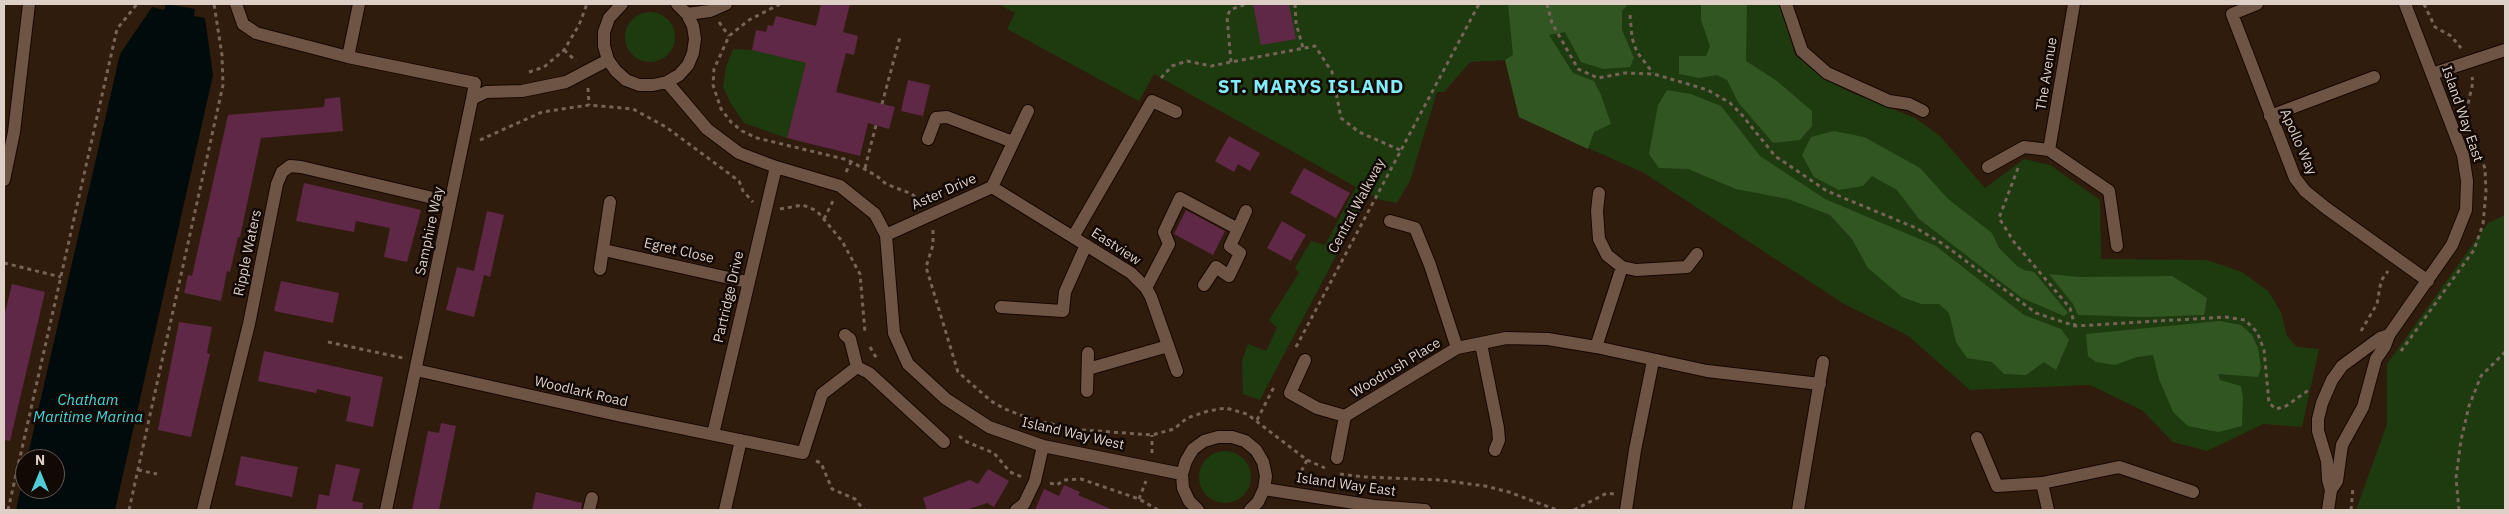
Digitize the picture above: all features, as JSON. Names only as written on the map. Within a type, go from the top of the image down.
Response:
[{"type":"street","points":[[4,180],[14,132],[29,4]]},
{"type":"street","points":[[236,4],[244,24],[256,33],[348,57],[475,83],[472,99]]},
{"type":"street","points":[[348,57],[359,4]]},
{"type":"street","points":[[619,5],[609,18],[604,32],[604,46],[608,60],[616,71],[633,82],[653,86],[678,76],[688,65],[694,53],[695,39],[693,26],[687,14],[677,4]]},
{"type":"street","points":[[687,14],[710,11],[726,4]]},
{"type":"street","points":[[1786,4],[1802,50],[1827,73],[1889,101],[1909,104],[1923,111]]},
{"type":"street","name":"The Avenue","points":[[2050,150],[2074,4]]},
{"type":"street","name":"Apollo Way","points":[[2256,4],[2232,14],[2291,171],[2305,191],[2428,281]]},
{"type":"street","name":"Island Way East","points":[[2328,510],[2331,490],[2337,481],[2342,445],[2358,419],[2368,390],[2374,364],[2389,334],[2458,236],[2466,213],[2468,191],[2463,155],[2405,4]]},
{"type":"street","points":[[2432,74],[2505,50]]},
{"type":"street","points":[[472,99],[486,92],[522,91],[566,82],[608,60]]},
{"type":"street","points":[[2270,116],[2374,77]]},
{"type":"street","name":"Island Way West","points":[[667,82],[707,129],[739,152],[776,167],[840,186],[874,214],[886,235],[894,333],[908,364],[946,399],[989,428],[1043,446],[1182,474]]},
{"type":"street","name":"Samphire Way","points":[[386,510],[472,99]]},
{"type":"street","points":[[1073,237],[1152,101],[1176,112]]},
{"type":"street","name":"Aster Drive","points":[[886,235],[992,187],[1028,111]]},
{"type":"street","points":[[928,139],[936,118],[947,117],[1014,142]]},
{"type":"street","points":[[1988,167],[2024,147],[2050,150],[2109,191],[2118,246]]},
{"type":"street","name":"Ripple Waters","points":[[203,510],[248,324],[277,184],[282,172],[290,166],[301,167],[450,202]]},
{"type":"street","name":"Partridge Drive","points":[[712,434],[776,167]]},
{"type":"street","name":"Eastview","points":[[992,187],[1131,273],[1146,288],[1177,371]]},
{"type":"street","points":[[1599,193],[1597,212],[1599,239],[1606,255],[1622,267],[1636,270],[1687,266],[1697,254]]},
{"type":"street","points":[[1146,288],[1169,244],[1164,232],[1180,198],[1238,229]]},
{"type":"street","points":[[600,269],[610,202]]},
{"type":"street","points":[[1204,285],[1216,267],[1229,276],[1240,253],[1230,246],[1246,211]]},
{"type":"street","points":[[1390,220],[1414,228],[1430,265],[1457,348]]},
{"type":"street","points":[[1001,307],[1063,310],[1065,292],[1086,245]]},
{"type":"street","name":"Egret Close","points":[[604,250],[747,282]]},
{"type":"street","points":[[1596,346],[1622,267]]},
{"type":"street","name":"Island Way East","points":[[2331,490],[2328,480],[2327,462],[2318,431],[2318,419],[2322,403],[2332,380],[2342,366],[2380,338],[2389,334]]},
{"type":"street","points":[[845,335],[850,339],[857,367],[869,373],[944,442]]},
{"type":"street","name":"Woodrush Place","points":[[1337,458],[1345,416],[1457,348],[1506,338],[1548,339],[1596,346],[1653,361],[1707,372],[1820,384]]},
{"type":"street","points":[[1481,344],[1498,428],[1498,440],[1495,450]]},
{"type":"street","points":[[1088,369],[1168,346]]},
{"type":"street","points":[[1087,391],[1088,353]]},
{"type":"street","points":[[1305,360],[1290,393],[1317,408],[1345,416]]},
{"type":"street","points":[[1626,510],[1635,450],[1653,361]]},
{"type":"street","points":[[1798,510],[1823,362]]},
{"type":"street","name":"Woodlark Road","points":[[417,366],[617,416],[803,453]]},
{"type":"street","points":[[803,453],[822,394],[857,367]]},
{"type":"street","points":[[1198,510],[1189,501],[1183,488],[1182,474],[1186,461],[1193,449],[1204,441],[1218,436],[1232,437],[1245,441],[1256,450],[1264,469],[1264,489],[1258,502],[1250,510]]},
{"type":"street","points":[[1976,438],[1997,486],[2042,483],[2119,467],[2193,492]]},
{"type":"street","points":[[725,510],[741,440]]},
{"type":"street","points":[[1022,508],[1035,481],[1043,446]]},
{"type":"street","points":[[2042,483],[2048,510]]},
{"type":"street","name":"Island Way East","points":[[1264,489],[1374,506],[1425,510]]},
{"type":"path","points":[[8,510],[117,29],[137,4]]},
{"type":"path","points":[[129,510],[223,85],[222,55],[214,4]]},
{"type":"path","points":[[527,72],[544,67],[564,50],[579,25],[587,4]]},
{"type":"path","points":[[780,4],[749,20],[729,36],[717,57],[713,84],[721,110],[731,122],[757,138],[848,160],[865,168],[886,184],[912,194],[920,202],[928,215],[933,232],[933,246],[926,266],[928,275],[958,372],[991,401],[1005,409],[1036,421],[1084,430],[1126,434],[1166,433],[1187,418],[1208,411],[1226,408],[1247,414],[1307,460],[1352,476],[1440,480],[1485,486],[1509,492],[1557,510]]},
{"type":"path","points":[[1231,62],[1227,18],[1230,10],[1246,4]]},
{"type":"path","points":[[1295,4],[1296,23],[1303,48]]},
{"type":"path","name":"Central Walkway","points":[[1294,350],[1479,4]]},
{"type":"path","points":[[1547,4],[1552,23],[1578,69],[1598,78],[1624,73],[1654,74],[1708,90],[1730,103],[1775,156],[1828,191],[1916,228],[1943,244],[2036,314],[2075,326],[2226,317],[2245,320],[2257,332],[2264,350],[2269,403],[2276,409],[2286,406],[2313,387]]},
{"type":"path","points":[[1630,15],[1632,38],[1638,52],[1654,74]]},
{"type":"path","points":[[722,27],[729,36]]},
{"type":"path","points":[[882,104],[900,37]]},
{"type":"path","points":[[1161,78],[1172,66],[1187,61],[1211,66],[1315,46],[1332,72],[1341,118],[1359,132],[1400,150]]},
{"type":"path","points":[[564,50],[572,57]]},
{"type":"path","points":[[588,92],[589,105]]},
{"type":"path","points":[[461,151],[489,135],[542,112],[589,105],[633,109],[666,127],[739,181],[750,201],[783,210],[791,206],[803,205],[817,211],[842,241],[860,274],[866,335]]},
{"type":"path","points":[[865,168],[876,125]]},
{"type":"path","points":[[2024,147],[2015,182],[1999,218],[2014,242],[2070,308],[2075,326]]},
{"type":"path","points":[[4,262],[62,277]]},
{"type":"path","points":[[328,342],[417,366]]},
{"type":"path","points":[[868,342],[879,364]]},
{"type":"path","points":[[2459,510],[2456,478],[2461,440],[2469,406],[2482,376],[2505,352]]},
{"type":"path","points":[[1256,420],[1275,385]]},
{"type":"path","points":[[953,432],[966,442],[994,453],[1010,472],[1035,481],[1058,485],[1064,480],[1081,479],[1139,499],[1158,510]]},
{"type":"path","points":[[803,453],[821,463],[832,489],[854,499],[864,510]]},
{"type":"path","points":[[1290,492],[1307,460]]},
{"type":"path","points":[[138,470],[157,474]]},
{"type":"path","points":[[1574,510],[1607,493],[1628,496]]},
{"type":"green space","points":[[998,4],[1781,4],[1795,55],[1822,77],[1850,92],[1915,118],[1940,136],[1985,188],[2024,159],[2050,165],[2100,200],[2101,259],[2207,260],[2242,272],[2268,291],[2281,312],[2287,336],[2297,347],[2319,349],[2302,427],[2263,424],[2207,451],[2173,442],[2142,410],[2090,385],[1970,390],[1907,335],[1844,304],[1644,173],[1519,117],[1505,60],[1470,62],[1444,92],[1437,92],[1410,181],[1397,203],[1377,199],[1369,193],[1260,400],[1243,394],[1242,360],[1248,344],[1266,351],[1277,328],[1269,320],[1299,273],[1295,268],[1311,241],[1325,245],[1356,187],[1154,74],[1139,101],[1007,29],[1015,13]]},
{"type":"green space","points":[[1508,4],[1628,4],[1622,11],[1622,30],[1634,58],[1630,67],[1603,69],[1581,62],[1565,32],[1549,35],[1573,73],[1594,81],[1611,124],[1594,132],[1588,149],[1519,117],[1505,60],[1513,55]]},
{"type":"green space","points":[[1701,4],[1747,4],[1746,61],[1777,81],[1812,111],[1812,126],[1800,140],[1773,143],[1738,102],[1727,80],[1717,75],[1699,78],[1679,74],[1679,56],[1706,56],[1710,46],[1701,20]]},
{"type":"green space","points":[[650,12],[659,14],[670,23],[675,37],[673,46],[664,57],[650,62],[641,60],[630,51],[625,37],[627,28],[636,17]]},
{"type":"green space","points":[[733,49],[752,50],[807,63],[787,138],[744,123],[730,102],[723,87],[726,67]]},
{"type":"green space","points":[[1667,90],[1691,94],[1721,106],[1760,156],[1825,199],[1936,246],[2024,315],[2061,329],[2069,340],[2056,370],[2044,362],[2026,375],[2004,374],[1992,362],[1967,358],[1956,342],[1949,313],[1939,304],[1921,304],[1902,297],[1868,268],[1852,239],[1830,215],[1788,199],[1736,189],[1688,169],[1659,168],[1649,154],[1658,105]]},
{"type":"green space","points":[[1834,131],[1864,137],[1920,168],[1948,199],[1992,233],[1999,248],[2017,266],[2034,272],[2068,313],[2064,316],[2022,298],[1919,219],[1897,190],[1872,176],[1863,186],[1839,190],[1814,177],[1802,155],[1811,137]]},
{"type":"green space","points":[[2505,215],[2505,510],[2356,510],[2387,424],[2387,364],[2488,223]]},
{"type":"green space","points":[[2049,274],[2079,277],[2172,276],[2207,298],[2204,315],[2144,317],[2078,315],[2073,304]]},
{"type":"green space","points":[[2219,321],[2241,325],[2252,335],[2258,348],[2261,368],[2258,377],[2218,374],[2220,380],[2241,386],[2243,398],[2242,426],[2218,432],[2188,426],[2173,412],[2159,379],[2153,355],[2137,357],[2115,365],[2096,362],[2088,356],[2086,334]]},
{"type":"green space","points":[[1220,451],[1230,451],[1244,458],[1251,472],[1251,482],[1244,496],[1230,503],[1220,503],[1210,499],[1203,492],[1199,482],[1199,472],[1203,462],[1210,455]]},
{"type":"water","name":"Chatham Maritime Marina","points":[[166,4],[195,9],[194,16],[205,18],[213,75],[115,510],[16,510],[18,499],[65,499],[65,449],[29,449],[120,54],[152,7],[164,10]]},
{"type":"building","points":[[821,4],[850,4],[843,32],[858,36],[854,55],[846,53],[836,92],[895,107],[889,129],[868,123],[860,156],[787,138],[806,63],[752,50],[756,30],[766,32],[768,25],[773,26],[776,16],[816,26]]},
{"type":"building","points":[[1253,4],[1289,4],[1296,39],[1261,45]]},
{"type":"building","points":[[908,80],[930,85],[923,116],[901,111]]},
{"type":"building","points":[[340,97],[343,131],[261,138],[240,237],[238,237],[230,272],[227,271],[221,301],[184,293],[188,275],[192,276],[228,115],[324,107],[325,99]]},
{"type":"building","points":[[1229,136],[1260,153],[1250,171],[1238,164],[1234,172],[1215,161]]},
{"type":"building","points":[[1304,168],[1350,193],[1336,218],[1290,193]]},
{"type":"building","points":[[304,183],[421,210],[407,262],[384,257],[390,228],[356,221],[354,232],[296,221]]},
{"type":"building","points":[[1186,210],[1225,231],[1213,255],[1174,234]]},
{"type":"building","points":[[487,211],[504,215],[490,277],[484,275],[474,317],[446,310],[457,267],[474,271]]},
{"type":"building","points":[[1282,221],[1306,235],[1291,261],[1267,248]]},
{"type":"building","points":[[281,281],[339,293],[333,323],[274,311]]},
{"type":"building","points":[[12,284],[45,292],[10,441],[4,440],[4,317]]},
{"type":"building","points":[[179,322],[212,327],[207,353],[210,354],[191,437],[158,430]]},
{"type":"building","points":[[264,351],[383,377],[373,427],[346,421],[351,397],[317,389],[316,393],[258,381]]},
{"type":"building","points":[[441,423],[456,426],[439,510],[412,510],[428,431],[439,433]]},
{"type":"building","points":[[241,456],[298,467],[292,497],[235,485]]},
{"type":"building","points":[[336,464],[360,469],[352,501],[363,503],[362,510],[316,510],[319,494],[329,496]]},
{"type":"building","points":[[988,469],[1009,481],[994,507],[987,503],[966,510],[927,510],[923,498],[970,480],[978,484]]},
{"type":"building","points":[[1064,485],[1080,492],[1078,495],[1113,510],[1035,510],[1044,489],[1059,496]]},
{"type":"building","points":[[536,492],[582,503],[581,510],[532,510]]},
{"type":"district","name":"ST. MARYS ISLAND","points":[[1311,88]]}]
